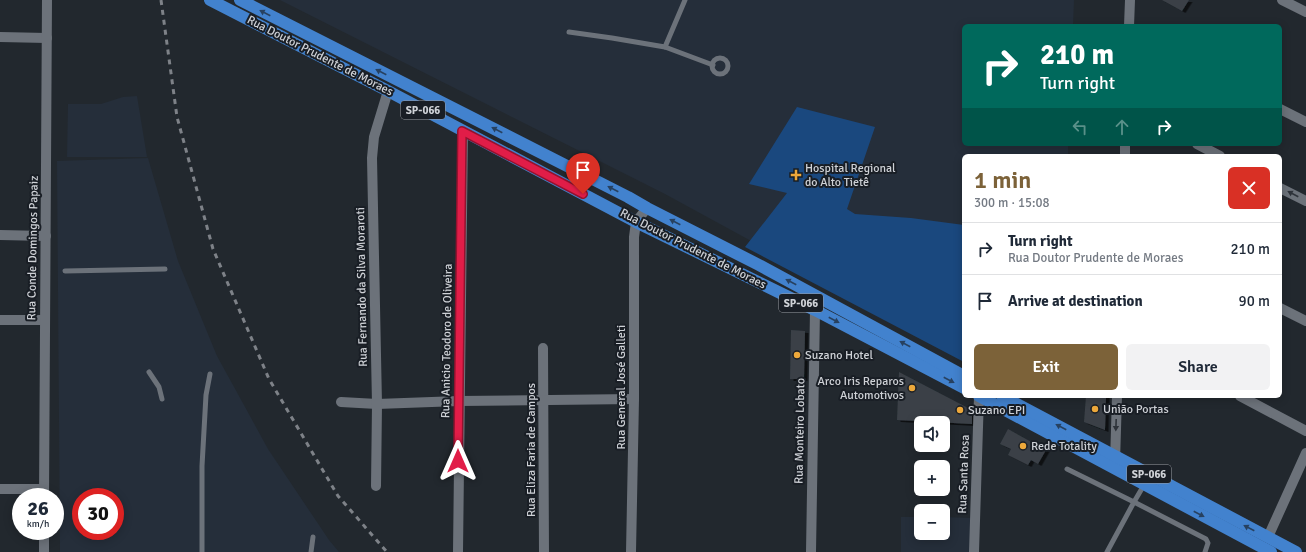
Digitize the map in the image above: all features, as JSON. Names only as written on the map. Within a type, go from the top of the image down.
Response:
[{"type":"highway","name":"Rua Doutor Prudente de Moraes","points":[[210,0],[388,91],[636,222],[815,310],[962,387]]},
{"type":"highway","name":"Rua Doutor Prudente de Moraes","points":[[240,0],[759,265],[962,375]]},
{"type":"highway","name":"SP-066","points":[[983,398],[1271,552]]},
{"type":"highway","name":"SP-066","points":[[1006,398],[1296,552]]},
{"type":"highway","points":[[1144,485],[1151,484],[1161,486],[1185,498],[1198,501]]},
{"type":"street","name":"Rua Conde Domingos Papaiz","points":[[44,488],[47,0]]},
{"type":"street","points":[[1129,24],[1130,0]]},
{"type":"street","points":[[1282,0],[1306,12]]},
{"type":"street","points":[[0,37],[47,38]]},
{"type":"street","name":"Rua Fernando da Silva Moraroti","points":[[376,486],[372,158],[374,137],[388,91]]},
{"type":"street","points":[[1282,110],[1306,122]]},
{"type":"street","name":"Rua Anicio Teodoro de Oliveira","points":[[458,552],[458,401],[462,131]]},
{"type":"street","points":[[1201,146],[1216,154]]},
{"type":"street","points":[[1282,189],[1306,201]]},
{"type":"street","points":[[636,222],[647,208]]},
{"type":"street","name":"Rua General José Galleti","points":[[631,552],[634,399],[634,237],[636,222]]},
{"type":"street","points":[[0,235],[46,236]]},
{"type":"street","points":[[1282,309],[1306,321]]},
{"type":"street","name":"Rua Monteiro Lobato","points":[[811,552],[815,310]]},
{"type":"street","points":[[0,320],[45,320]]},
{"type":"street","name":"Rua Eliza Faria de Campos","points":[[543,348],[544,552]]},
{"type":"street","name":"Rua Santa Rosa","points":[[974,552],[979,398]]},
{"type":"street","points":[[1114,468],[1117,398]]},
{"type":"street","points":[[1244,398],[1306,430]]},
{"type":"street","points":[[341,402],[376,404],[458,401],[634,399]]},
{"type":"street","points":[[1268,537],[1306,453]]},
{"type":"street","points":[[0,489],[12,490]]},
{"type":"street","points":[[44,540],[44,552]]},
{"type":"lane","points":[[665,47],[685,0]]},
{"type":"lane","points":[[569,32],[665,47],[713,65]]},
{"type":"lane","points":[[65,271],[165,269]]},
{"type":"lane","points":[[149,372],[159,387],[162,399]]},
{"type":"lane","points":[[202,552],[202,466],[206,395],[210,374]]},
{"type":"lane","points":[[1067,469],[1206,539],[1208,543],[1205,552]]},
{"type":"lane","points":[[1107,552],[1144,485]]},
{"type":"lane","points":[[311,552],[313,537]]},
{"type":"shaded area","name":"Hospital Regional do Alto Tietê","points":[[280,0],[1074,0],[1073,24],[962,24],[962,146],[1068,146],[1068,154],[962,154],[962,356],[665,194]]},
{"type":"shaded area","points":[[137,96],[147,157],[67,157],[68,104],[101,104],[123,97]]},
{"type":"shaded area","points":[[797,107],[875,127],[847,209],[855,214],[911,218],[962,225],[962,361],[745,247],[787,193],[749,184]]},
{"type":"shaded area","points":[[148,158],[178,261],[217,356],[268,449],[329,540],[339,552],[60,552],[60,540],[64,540],[64,488],[60,488],[57,161]]},
{"type":"shaded area","points":[[901,517],[914,517],[914,540],[950,540],[950,517],[971,518],[971,552],[901,552]]},
{"type":"building","points":[[1162,0],[1189,0],[1182,11]]},
{"type":"building","name":"Suzano Hotel","points":[[791,330],[805,331],[804,379],[790,379]]},
{"type":"building","points":[[899,372],[972,410],[972,424],[950,423],[950,416],[914,416],[914,421],[897,420]]},
{"type":"building","name":"União Portas","points":[[1086,398],[1106,398],[1105,430],[1084,422]]},
{"type":"building","name":"Rede Totality","points":[[1008,429],[1046,450],[1038,464],[1031,460],[1028,465],[1008,455],[1011,449],[1000,444]]},
{"type":"railway","points":[[161,0],[177,117],[213,249],[269,379],[338,496],[387,552]]},
{"type":"place","name":"Hospital Regional do Alto Tietê","points":[[796,175]]},
{"type":"place","name":"Suzano Hotel","points":[[797,355]]},
{"type":"place","name":"Arco Iris Reparos Automotivos","points":[[912,388]]},
{"type":"place","name":"União Portas","points":[[1095,409]]},
{"type":"place","name":"Suzano EPI","points":[[960,410]]},
{"type":"place","name":"Rede Totality","points":[[1023,446]]},
{"type":"route","points":[[458,461],[462,131],[583,194]]}]
